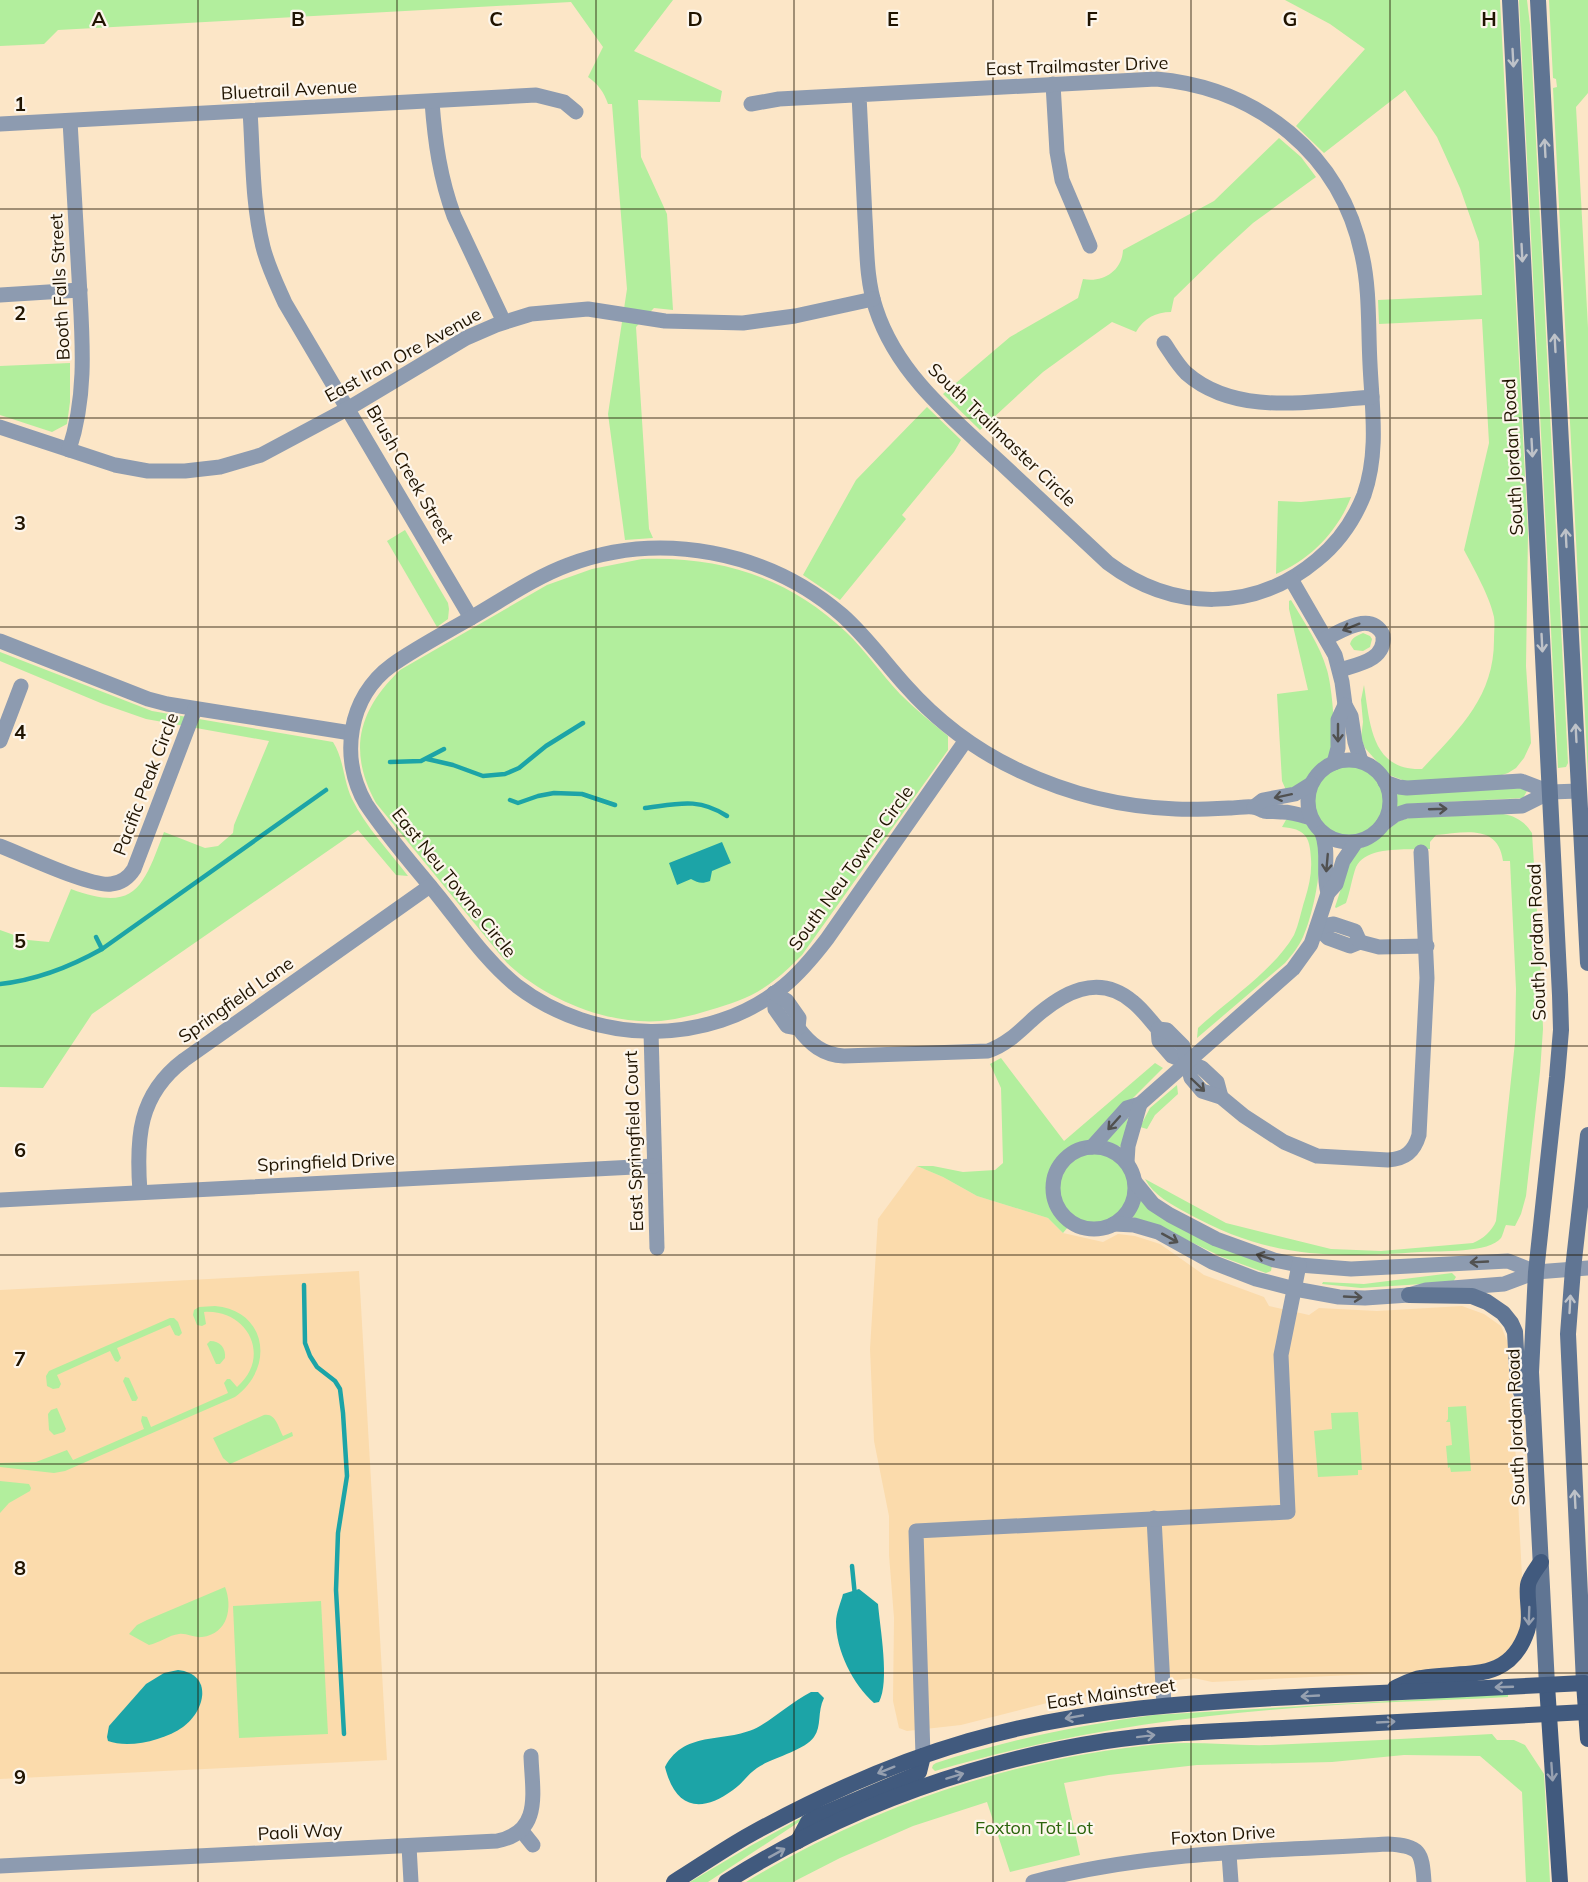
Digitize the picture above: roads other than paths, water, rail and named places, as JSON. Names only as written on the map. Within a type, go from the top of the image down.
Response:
[{"type":"main road","name":"South Jordan Road","points":[[1510,0],[1561,1030],[1536,1272],[1531,1363],[1547,1685],[1560,1882]]},
{"type":"main road","points":[[1538,0],[1588,963]]},
{"type":"main road","points":[[1588,1135],[1580,1268],[1568,1334],[1588,1739]]},
{"type":"main road","points":[[1409,1295],[1472,1296],[1494,1305],[1503,1313],[1515,1332],[1518,1386],[1533,1416]]},
{"type":"main road","points":[[1577,1536],[1588,1555]]},
{"type":"main road","points":[[1384,1693],[1420,1678],[1485,1673],[1506,1662],[1519,1647],[1526,1634],[1529,1609],[1528,1583],[1541,1562]]},
{"type":"main road","name":"East Mainstreet","points":[[674,1882],[790,1813],[866,1778],[923,1756],[977,1739],[1041,1723],[1112,1710],[1164,1705],[1586,1683]]},
{"type":"main road","points":[[726,1882],[798,1840],[874,1806],[938,1781],[1012,1760],[1087,1744],[1159,1734],[1587,1712]]},
{"type":"main road","points":[[798,1840],[808,1822],[816,1817],[915,1775],[919,1772],[923,1756]]},
{"type":"street","name":"East Trailmaster Drive","points":[[751,104],[779,99],[1148,79],[1194,85],[1220,92],[1254,107],[1294,136],[1331,179],[1347,209],[1356,233],[1366,281],[1373,450],[1366,486],[1359,505],[1337,541],[1316,561],[1291,579]]},
{"type":"street","points":[[1053,84],[1057,152],[1062,180],[1090,246]]},
{"type":"street","name":"Bluetrail Avenue","points":[[0,124],[536,95],[564,102],[576,112]]},
{"type":"street","name":"South Trailmaster Circle","points":[[859,95],[868,259],[873,299],[891,343],[906,368],[922,388],[1115,568],[1134,580],[1175,596],[1198,600],[1218,600],[1265,591],[1291,579]]},
{"type":"street","points":[[432,102],[436,151],[447,199],[504,322]]},
{"type":"street","name":"Brush Creek Street","points":[[250,111],[259,227],[267,262],[285,303],[471,618]]},
{"type":"street","name":"Booth Falls Street","points":[[69,450],[77,427],[83,380],[70,121]]},
{"type":"street","points":[[0,295],[80,290]]},
{"type":"street","name":"East Iron Ore Avenue","points":[[0,427],[115,465],[148,471],[211,469],[261,455],[349,408],[466,338],[504,322],[545,312],[588,309],[665,321],[743,323],[795,316],[873,299]]},
{"type":"street","points":[[1164,343],[1178,364],[1191,377],[1217,392],[1241,399],[1283,403],[1372,397]]},
{"type":"street","points":[[0,641],[148,699],[195,709],[351,733],[366,693],[380,676],[404,657],[552,572],[589,558],[620,552],[649,549],[693,550],[720,554],[751,563],[788,579],[832,607],[855,627],[913,694],[935,715],[966,740],[1032,777],[1101,800],[1124,804],[1170,809],[1254,807],[1266,812],[1295,813],[1311,818]]},
{"type":"street","points":[[1291,579],[1335,655],[1360,761]]},
{"type":"street","points":[[1326,638],[1361,623],[1375,625],[1383,635],[1383,647],[1375,657],[1340,670]]},
{"type":"street","points":[[0,741],[21,686]]},
{"type":"street","points":[[1334,763],[1338,748],[1338,720],[1345,705]]},
{"type":"street","name":"Pacific Peak Circle","points":[[0,846],[96,884],[117,883],[130,876],[139,858],[195,709]]},
{"type":"street","name":"East Neu Towne Circle","points":[[351,733],[353,772],[362,797],[371,813],[493,964],[534,997],[567,1015],[622,1030],[651,1032]]},
{"type":"street","name":"South Neu Towne Circle","points":[[651,1032],[681,1029],[716,1021],[750,1007],[774,993],[801,971],[817,952],[966,740]]},
{"type":"street","points":[[1328,893],[1325,882],[1328,851],[1322,833],[1311,818],[1308,807],[1311,784],[1317,774],[1342,760],[1360,761],[1377,771],[1385,782],[1390,796],[1390,806],[1383,824]]},
{"type":"street","points":[[1385,782],[1399,788],[1407,788],[1521,781],[1550,792],[1579,791]]},
{"type":"street","points":[[1254,807],[1263,800],[1295,794],[1311,784]]},
{"type":"street","points":[[1322,833],[1338,841],[1356,842],[1367,838],[1395,815],[1407,811],[1522,806],[1550,792]]},
{"type":"street","points":[[1092,1147],[1128,1108],[1140,1104],[1293,969],[1308,950],[1328,893],[1336,884],[1343,861],[1356,842]]},
{"type":"street","points":[[774,993],[775,1009],[787,1026],[798,1028],[812,1045],[837,1055],[988,1051],[1007,1043],[1057,999],[1079,989],[1095,987],[1110,989],[1136,1004],[1158,1029],[1167,1030],[1183,1046],[1191,1078],[1202,1091],[1221,1097],[1244,1116],[1284,1142],[1325,1157],[1396,1160],[1410,1154],[1419,1136],[1428,978],[1421,852]]},
{"type":"street","name":"Springfield Lane","points":[[140,1192],[138,1143],[141,1123],[152,1095],[164,1078],[184,1060],[430,886]]},
{"type":"street","points":[[1317,927],[1328,938],[1350,946],[1359,942],[1379,947],[1427,946]]},
{"type":"street","name":"East Springfield Court","points":[[651,1032],[657,1248]]},
{"type":"street","points":[[1140,1104],[1128,1146],[1127,1162],[1135,1182],[1153,1204],[1216,1239],[1246,1251],[1299,1265],[1336,1269],[1508,1261],[1536,1272]]},
{"type":"street","points":[[1127,1162],[1111,1150],[1092,1147],[1074,1152],[1061,1164],[1054,1180],[1054,1197],[1062,1214],[1076,1225],[1095,1229],[1114,1224],[1134,1225],[1158,1232],[1232,1270],[1294,1289],[1354,1298],[1409,1295],[1426,1290],[1504,1284],[1536,1272],[1580,1268]]},
{"type":"street","name":"Springfield Drive","points":[[0,1200],[654,1166]]},
{"type":"street","points":[[1114,1224],[1127,1214],[1134,1199],[1135,1182]]},
{"type":"street","points":[[923,1756],[916,1531],[1288,1512],[1280,1364],[1282,1342],[1299,1265]]},
{"type":"street","points":[[1154,1518],[1164,1705]]},
{"type":"street","points":[[531,1756],[533,1808],[521,1830],[532,1845]]},
{"type":"street","name":"Paoli Way","points":[[0,1866],[497,1842],[512,1837],[521,1830]]},
{"type":"street","name":"Foxton Drive","points":[[1033,1882],[1140,1861],[1388,1844],[1410,1846],[1417,1851],[1422,1858],[1424,1882]]},
{"type":"street","points":[[409,1846],[411,1882]]},
{"type":"street","points":[[1229,1854],[1231,1882]]},
{"type":"water","points":[[722,842],[731,863],[712,871],[710,881],[700,883],[691,879],[677,885],[669,863]]},
{"type":"water","points":[[859,1589],[878,1604],[884,1682],[879,1702],[874,1703],[859,1686],[847,1666],[837,1633],[836,1619],[843,1594]]},
{"type":"water","points":[[178,1670],[197,1678],[201,1685],[201,1703],[191,1720],[167,1736],[147,1742],[126,1744],[108,1741],[109,1726],[146,1684],[164,1673]]},
{"type":"water","points":[[811,1692],[818,1692],[824,1698],[818,1728],[809,1742],[757,1768],[733,1790],[709,1803],[690,1803],[675,1791],[665,1767],[684,1747],[708,1739],[747,1732],[760,1726]]},
{"type":"waterway","points":[[427,759],[453,765],[483,776],[505,774],[519,768],[546,746],[583,723]]},
{"type":"waterway","points":[[390,762],[421,761],[444,749]]},
{"type":"waterway","points":[[0,984],[53,972],[102,949],[326,790]]},
{"type":"waterway","points":[[510,800],[518,803],[554,793],[582,794],[615,805]]},
{"type":"waterway","points":[[645,808],[687,803],[706,806],[727,816]]},
{"type":"waterway","points":[[96,937],[102,949]]},
{"type":"waterway","points":[[304,1285],[305,1343],[317,1367],[335,1381],[340,1389],[343,1413],[347,1476],[338,1533],[336,1590],[344,1734]]},
{"type":"waterway","points":[[852,1566],[855,1596]]},
{"type":"park label","name":"Foxton Tot Lot","points":[[1034,1828]]}]
